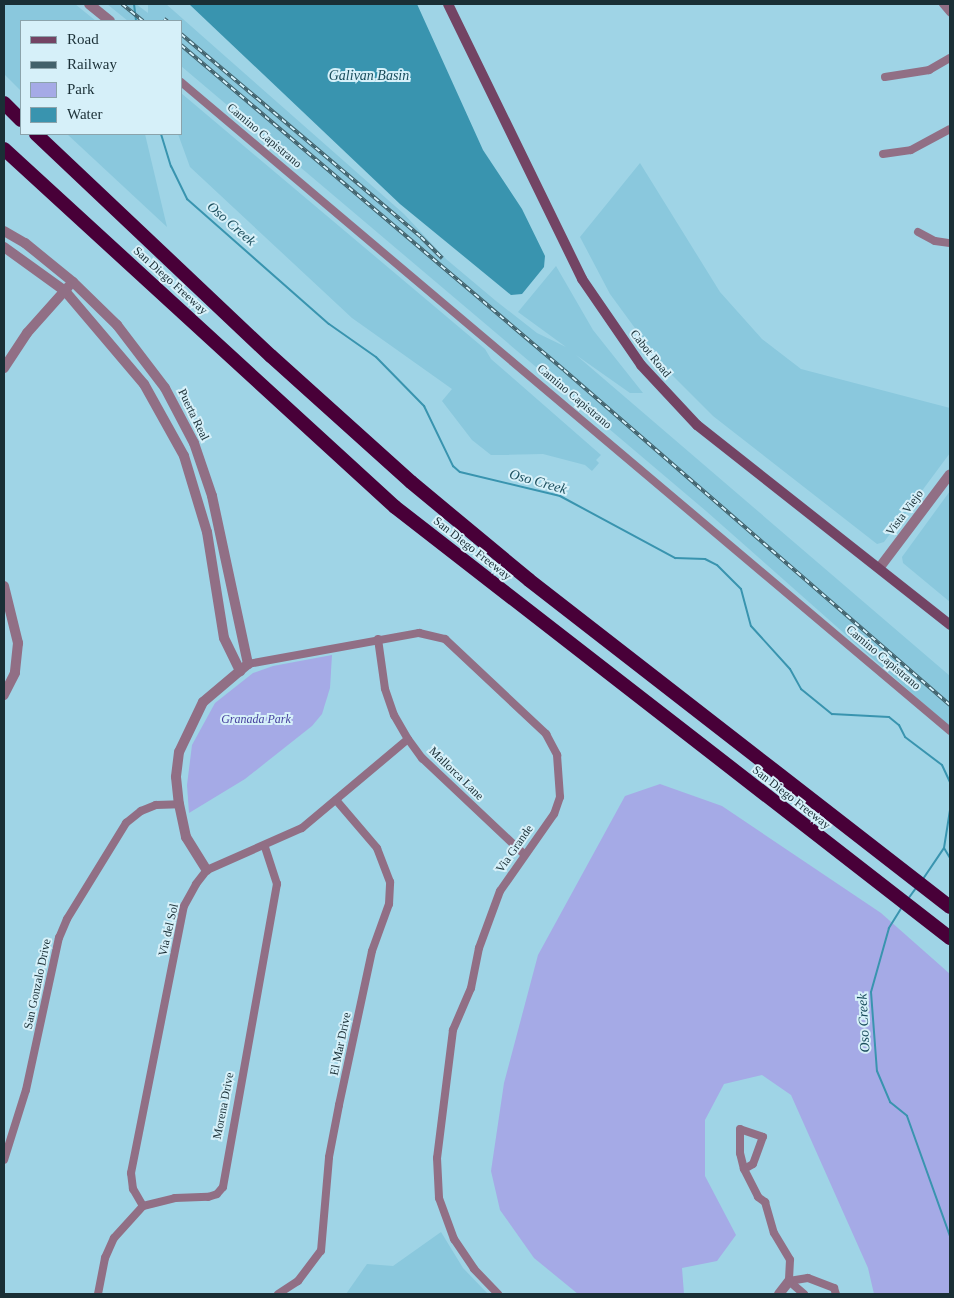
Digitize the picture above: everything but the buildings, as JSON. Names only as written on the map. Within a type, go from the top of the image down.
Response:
[{"type":"highway","points":[[4,103],[20,119]]},
{"type":"highway","name":"San Diego Freeway","points":[[37,135],[264,350],[411,482],[529,580],[950,907]]},
{"type":"highway","name":"San Diego Freeway","points":[[4,149],[42,186],[396,507],[950,938]]},
{"type":"highway","points":[[4,154],[42,186]]},
{"type":"main road","name":"Cabot Road","points":[[448,4],[578,272],[621,339],[661,388],[698,425],[880,567],[950,625]]},
{"type":"street","points":[[89,4],[109,20]]},
{"type":"street","points":[[943,4],[950,12]]},
{"type":"street","points":[[885,77],[929,70],[950,58]]},
{"type":"street","name":"Camino Capistrano","points":[[182,83],[950,731]]},
{"type":"street","points":[[884,154],[911,150],[950,129]]},
{"type":"street","name":"Puerta Real","points":[[4,231],[25,243],[73,282],[117,325],[165,388],[194,443],[212,496],[244,667]]},
{"type":"street","points":[[918,232],[934,242],[950,243]]},
{"type":"street","points":[[4,247],[65,291],[144,384],[184,456],[207,532],[224,638],[244,667],[203,702],[179,752],[176,777],[186,837],[207,870],[266,847],[302,828],[408,739]]},
{"type":"street","points":[[4,368],[28,333],[73,282]]},
{"type":"street","name":"Vista Viejo","points":[[880,567],[950,474]]},
{"type":"street","points":[[4,586],[18,643],[15,673],[4,696]]},
{"type":"street","name":"Via Grande","points":[[244,667],[378,639],[420,633],[445,639],[546,734],[557,755],[560,797],[554,814],[524,854],[493,908],[479,948],[471,988],[453,1030],[437,1158],[439,1198],[450,1231],[474,1269],[498,1294]]},
{"type":"street","name":"Mallorca Lane","points":[[378,639],[385,689],[394,715],[408,739],[422,758],[524,854]]},
{"type":"street","name":"El Mar Drive","points":[[278,1294],[298,1281],[321,1251],[329,1157],[339,1105],[372,951],[389,904],[390,882],[377,848],[336,800]]},
{"type":"street","name":"San Gonzalo Drive","points":[[4,1160],[26,1090],[57,947],[67,919],[126,823],[141,811],[156,805],[179,804]]},
{"type":"street","name":"Morena Drive","points":[[143,1206],[175,1198],[208,1197],[217,1194],[223,1187],[277,884],[266,847]]},
{"type":"street","name":"Via del Sol","points":[[143,1206],[133,1189],[131,1173],[184,906],[207,870]]},
{"type":"street","points":[[744,1169],[753,1164],[763,1136],[740,1129],[740,1153],[744,1169],[758,1197],[765,1202],[774,1233],[790,1260],[788,1281],[779,1294]]},
{"type":"street","points":[[98,1294],[105,1258],[114,1238],[143,1206]]},
{"type":"street","points":[[788,1281],[808,1278],[834,1288],[836,1294]]},
{"type":"street","points":[[788,1281],[804,1294]]},
{"type":"shaded area","points":[[4,4],[75,4],[95,20],[20,20],[20,90],[4,74]]},
{"type":"shaded area","points":[[107,4],[136,4],[148,13],[148,4],[166,4],[404,214],[446,259],[537,333],[566,347],[518,312],[556,266],[593,330],[643,393],[630,393],[576,355],[950,676],[950,727],[706,511],[182,67],[182,20],[127,20]]},
{"type":"shaded area","points":[[182,94],[485,349],[491,359],[601,455],[596,460],[599,463],[592,471],[585,465],[543,454],[491,455],[472,440],[442,401],[452,389],[352,318],[190,167],[178,135],[182,135]]},
{"type":"shaded area","points":[[68,135],[145,135],[167,227]]},
{"type":"shaded area","points":[[640,163],[720,292],[762,339],[801,369],[950,408],[950,453],[884,542],[877,544],[713,416],[662,365],[610,294],[580,237]]},
{"type":"shaded area","points":[[950,491],[950,602],[903,563],[902,557]]},
{"type":"shaded area","points":[[441,1232],[463,1268],[488,1294],[346,1294],[367,1264],[393,1266]]},
{"type":"green space","name":"Granada Park","points":[[332,655],[330,688],[322,714],[312,726],[245,779],[189,813],[187,785],[192,745],[215,703],[253,673],[273,666]]},
{"type":"green space","points":[[660,784],[722,806],[881,913],[950,974],[950,1294],[874,1294],[868,1268],[791,1095],[762,1075],[724,1084],[705,1120],[705,1176],[736,1235],[717,1261],[682,1268],[684,1294],[578,1294],[534,1258],[500,1210],[491,1171],[504,1083],[538,955],[625,796]]},
{"type":"water","name":"Galivan Basin","points":[[189,4],[417,4],[483,150],[522,209],[545,256],[544,267],[522,294],[511,295],[400,204]]},
{"type":"waterway","name":"Oso Creek","points":[[134,4],[136,20]]},
{"type":"waterway","name":"Oso Creek","points":[[161,135],[171,166],[187,199],[329,324],[376,357],[424,406],[453,466],[460,472],[560,496],[675,558],[705,559],[717,565],[741,589],[751,626],[790,669],[801,689],[832,714],[889,717],[899,725],[905,737],[942,765],[950,782]]},
{"type":"waterway","name":"Oso Creek","points":[[923,879],[944,848],[950,810]]},
{"type":"waterway","points":[[944,848],[950,858]]},
{"type":"waterway","name":"Oso Creek","points":[[908,899],[916,888]]},
{"type":"waterway","name":"Oso Creek","points":[[902,907],[889,928],[871,992],[877,1071],[890,1102],[907,1116],[950,1236]]},
{"type":"railway","points":[[122,4],[142,20]]},
{"type":"railway","points":[[182,35],[421,237],[442,258]]},
{"type":"railway","points":[[182,46],[564,370],[950,705]]}]
